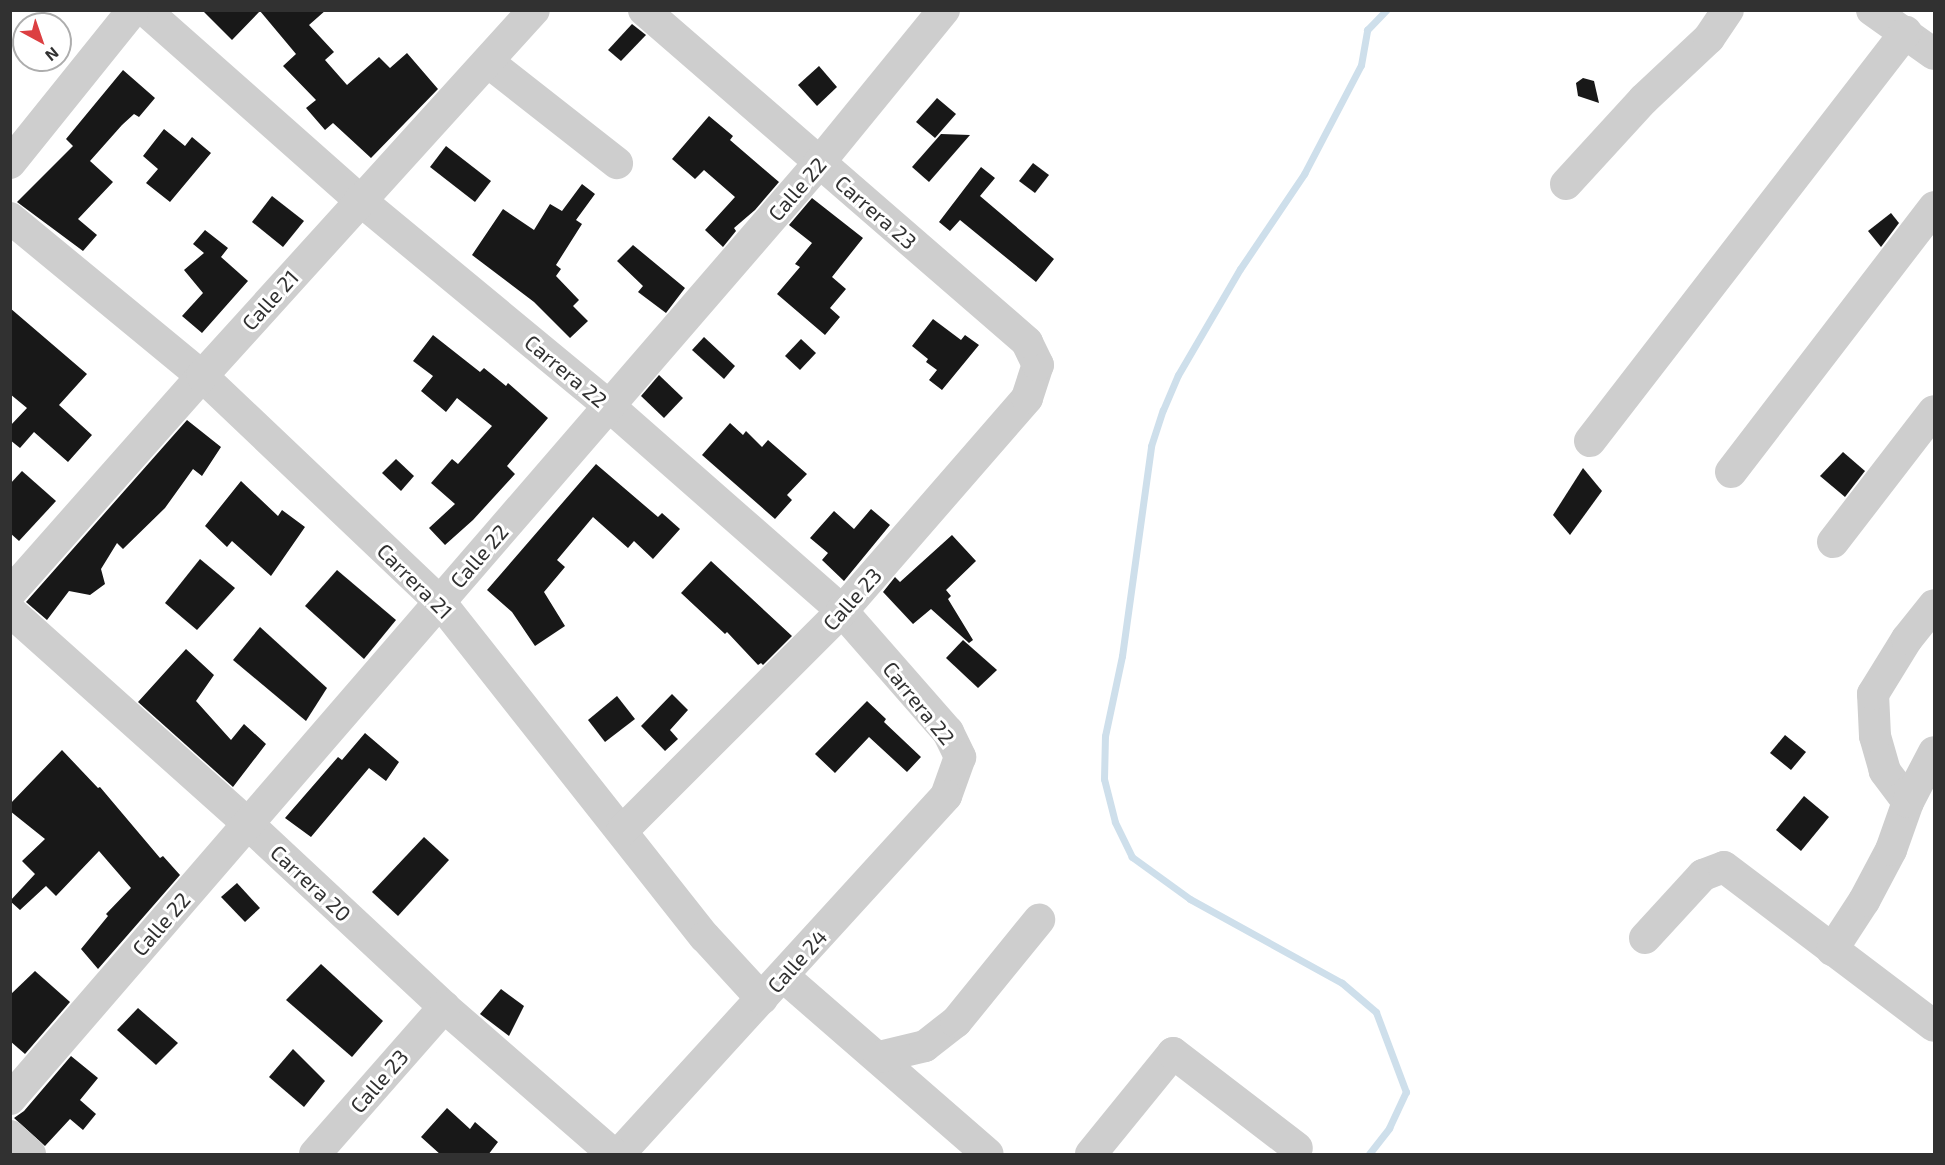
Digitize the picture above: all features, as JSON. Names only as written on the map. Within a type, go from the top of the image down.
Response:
[{"type":"street","points":[[10,163],[133,10]]},
{"type":"street","name":"Carrera 22","points":[[145,10],[360,200],[609,406],[842,611],[948,732],[960,758]]},
{"type":"street","name":"Calle 21","points":[[10,593],[360,200],[534,10]]},
{"type":"street","name":"Carrera 23","points":[[644,10],[1027,342]]},
{"type":"street","name":"Calle 22","points":[[10,1099],[819,163],[944,10]]},
{"type":"street","points":[[1566,184],[1644,99],[1709,38],[1728,10]]},
{"type":"street","points":[[1590,441],[1925,42],[1872,10]]},
{"type":"street","points":[[488,62],[617,163]]},
{"type":"street","points":[[1731,472],[1935,207]]},
{"type":"street","name":"Carrera 21","points":[[10,218],[202,376],[440,602],[705,937],[762,999]]},
{"type":"street","name":"Calle 23","points":[[622,831],[842,611],[1027,398],[1038,365],[1027,342]]},
{"type":"street","points":[[1833,542],[1935,411]]},
{"type":"street","points":[[1908,802],[1885,771],[1875,736],[1873,694],[1907,639],[1935,605]]},
{"type":"street","name":"Carrera 20","points":[[10,611],[248,824],[444,1007],[613,1155]]},
{"type":"street","points":[[1832,950],[1864,901],[1891,850],[1908,802],[1935,752]]},
{"type":"street","name":"Calle 24","points":[[618,1155],[946,796],[960,758]]},
{"type":"street","points":[[1645,938],[1703,874],[1724,867],[1935,1026]]},
{"type":"street","points":[[879,1057],[925,1046],[956,1022],[1039,920]]},
{"type":"street","points":[[783,975],[988,1155]]},
{"type":"street","name":"Calle 23","points":[[315,1155],[444,1007]]},
{"type":"street","points":[[1091,1155],[1173,1053],[1297,1148]]},
{"type":"street","points":[[10,1136],[30,1155]]},
{"type":"building","points":[[202,10],[326,10],[309,25],[334,52],[325,60],[347,85],[379,57],[390,68],[407,53],[438,89],[371,158],[333,123],[325,130],[306,108],[316,100],[283,66],[296,54],[260,11],[232,40]]},
{"type":"building","points":[[632,24],[646,35],[621,61],[608,50]]},
{"type":"building","points":[[819,66],[837,87],[817,106],[798,85]]},
{"type":"building","points":[[123,70],[155,98],[139,117],[134,114],[122,125],[90,161],[113,182],[78,219],[97,235],[83,251],[17,202],[73,146],[66,139]]},
{"type":"building","points":[[1583,78],[1594,81],[1599,103],[1578,96],[1576,83]]},
{"type":"building","points":[[937,98],[956,114],[935,138],[916,122]]},
{"type":"building","points":[[709,116],[733,136],[730,140],[779,182],[755,210],[734,228],[736,231],[723,247],[705,230],[735,197],[704,170],[695,179],[672,159]]},
{"type":"building","points":[[164,129],[185,146],[192,137],[211,153],[170,202],[146,183],[158,169],[143,156]]},
{"type":"building","points":[[941,134],[970,135],[929,182],[912,167]]},
{"type":"building","points":[[446,146],[491,181],[475,202],[430,167]]},
{"type":"building","points":[[1033,163],[1049,175],[1035,193],[1019,181]]},
{"type":"building","points":[[981,167],[995,178],[980,196],[1054,259],[1036,282],[960,220],[950,231],[939,222]]},
{"type":"building","points":[[582,184],[595,194],[576,220],[582,224],[556,265],[561,269],[556,276],[579,300],[573,306],[588,321],[570,338],[534,302],[472,255],[503,209],[534,230],[550,204],[562,211]]},
{"type":"building","points":[[272,196],[304,221],[283,247],[252,222]]},
{"type":"building","points":[[812,198],[863,238],[832,277],[846,289],[830,308],[840,317],[825,335],[777,294],[800,267],[795,264],[812,243],[789,225]]},
{"type":"building","points":[[1891,213],[1899,223],[1881,247],[1868,231]]},
{"type":"building","points":[[205,230],[228,248],[221,257],[248,281],[202,333],[182,316],[203,293],[184,270],[204,253],[193,244]]},
{"type":"building","points":[[633,245],[685,288],[666,313],[638,292],[643,286],[617,261]]},
{"type":"building","points":[[10,308],[87,374],[59,405],[92,435],[68,462],[34,432],[20,448],[10,440],[10,426],[27,408],[10,394]]},
{"type":"building","points":[[933,319],[961,340],[965,335],[979,345],[942,390],[929,380],[937,370],[926,362],[928,359],[912,346]]},
{"type":"building","points":[[433,335],[480,372],[484,368],[506,386],[508,383],[548,418],[507,466],[515,474],[473,520],[445,545],[429,528],[455,504],[431,483],[452,459],[458,464],[492,426],[457,398],[446,412],[421,391],[433,376],[413,361]]},
{"type":"building","points":[[704,337],[735,366],[724,379],[692,350]]},
{"type":"building","points":[[801,339],[816,353],[800,370],[785,356]]},
{"type":"building","points":[[659,375],[683,398],[664,418],[641,396]]},
{"type":"building","points":[[187,420],[221,447],[202,476],[193,469],[165,508],[123,549],[117,543],[101,569],[105,584],[90,595],[69,591],[47,620],[26,602]]},
{"type":"building","points":[[730,423],[743,435],[746,431],[762,447],[768,440],[807,474],[787,495],[792,500],[775,519],[702,455]]},
{"type":"building","points":[[1843,452],[1865,471],[1845,497],[1820,476]]},
{"type":"building","points":[[396,459],[414,476],[401,491],[382,473]]},
{"type":"building","points":[[596,464],[658,517],[662,513],[680,529],[653,559],[634,541],[628,548],[593,517],[557,560],[565,567],[544,592],[565,626],[535,646],[512,612],[487,590]]},
{"type":"building","points":[[1583,468],[1602,491],[1570,535],[1553,515]]},
{"type":"building","points":[[22,471],[56,501],[19,541],[10,533],[10,484]]},
{"type":"building","points":[[241,481],[278,516],[282,510],[305,527],[271,576],[232,541],[227,547],[205,526]]},
{"type":"building","points":[[871,509],[890,525],[844,581],[822,560],[828,553],[810,538],[834,511],[854,529]]},
{"type":"building","points":[[952,535],[976,561],[946,590],[951,596],[948,599],[973,640],[969,643],[931,609],[913,624],[883,592],[895,577],[900,582]]},
{"type":"building","points":[[200,559],[235,588],[197,630],[165,603]]},
{"type":"building","points":[[711,561],[792,636],[763,665],[761,663],[758,665],[727,632],[725,634],[681,593]]},
{"type":"building","points":[[337,570],[396,620],[364,659],[305,606]]},
{"type":"building","points":[[260,627],[327,688],[306,721],[233,660]]},
{"type":"building","points":[[963,640],[997,670],[978,688],[946,658]]},
{"type":"building","points":[[186,649],[214,675],[196,701],[231,740],[244,724],[266,744],[233,787],[138,702]]},
{"type":"building","points":[[672,694],[688,710],[670,730],[678,739],[665,751],[641,726]]},
{"type":"building","points":[[617,696],[635,719],[605,742],[588,720]]},
{"type":"building","points":[[867,701],[886,719],[884,722],[921,757],[907,772],[869,737],[835,773],[815,754]]},
{"type":"building","points":[[365,733],[399,762],[386,781],[369,768],[311,837],[285,818],[338,757],[342,760]]},
{"type":"building","points":[[1785,735],[1806,752],[1791,770],[1770,753]]},
{"type":"building","points":[[62,750],[98,788],[100,787],[160,858],[163,856],[180,875],[98,969],[81,949],[108,916],[106,914],[131,888],[99,851],[56,896],[46,886],[20,910],[10,901],[35,874],[22,861],[45,839],[10,811],[10,804]]},
{"type":"building","points":[[1804,796],[1829,817],[1801,851],[1776,830]]},
{"type":"building","points":[[424,837],[449,860],[398,916],[372,892]]},
{"type":"building","points":[[237,883],[260,908],[245,922],[221,897]]},
{"type":"building","points":[[321,964],[383,1021],[352,1057],[286,1000]]},
{"type":"building","points":[[35,971],[70,1002],[25,1054],[10,1041],[10,995]]},
{"type":"building","points":[[501,989],[524,1006],[509,1036],[480,1014]]},
{"type":"building","points":[[138,1008],[178,1043],[156,1065],[117,1030]]},
{"type":"building","points":[[293,1049],[325,1081],[304,1107],[269,1077]]},
{"type":"building","points":[[71,1056],[98,1078],[80,1100],[96,1114],[83,1130],[70,1119],[45,1146],[14,1118],[24,1111]]},
{"type":"building","points":[[447,1108],[470,1129],[475,1122],[498,1142],[488,1155],[441,1155],[421,1137]]},
{"type":"waterway","points":[[1369,1154],[1389,1128],[1406,1092],[1376,1012],[1342,983],[1190,899],[1132,857],[1115,822],[1104,779],[1105,736],[1122,656],[1151,446],[1163,410],[1178,375],[1240,269],[1304,174],[1361,65],[1367,30],[1386,10]]}]
